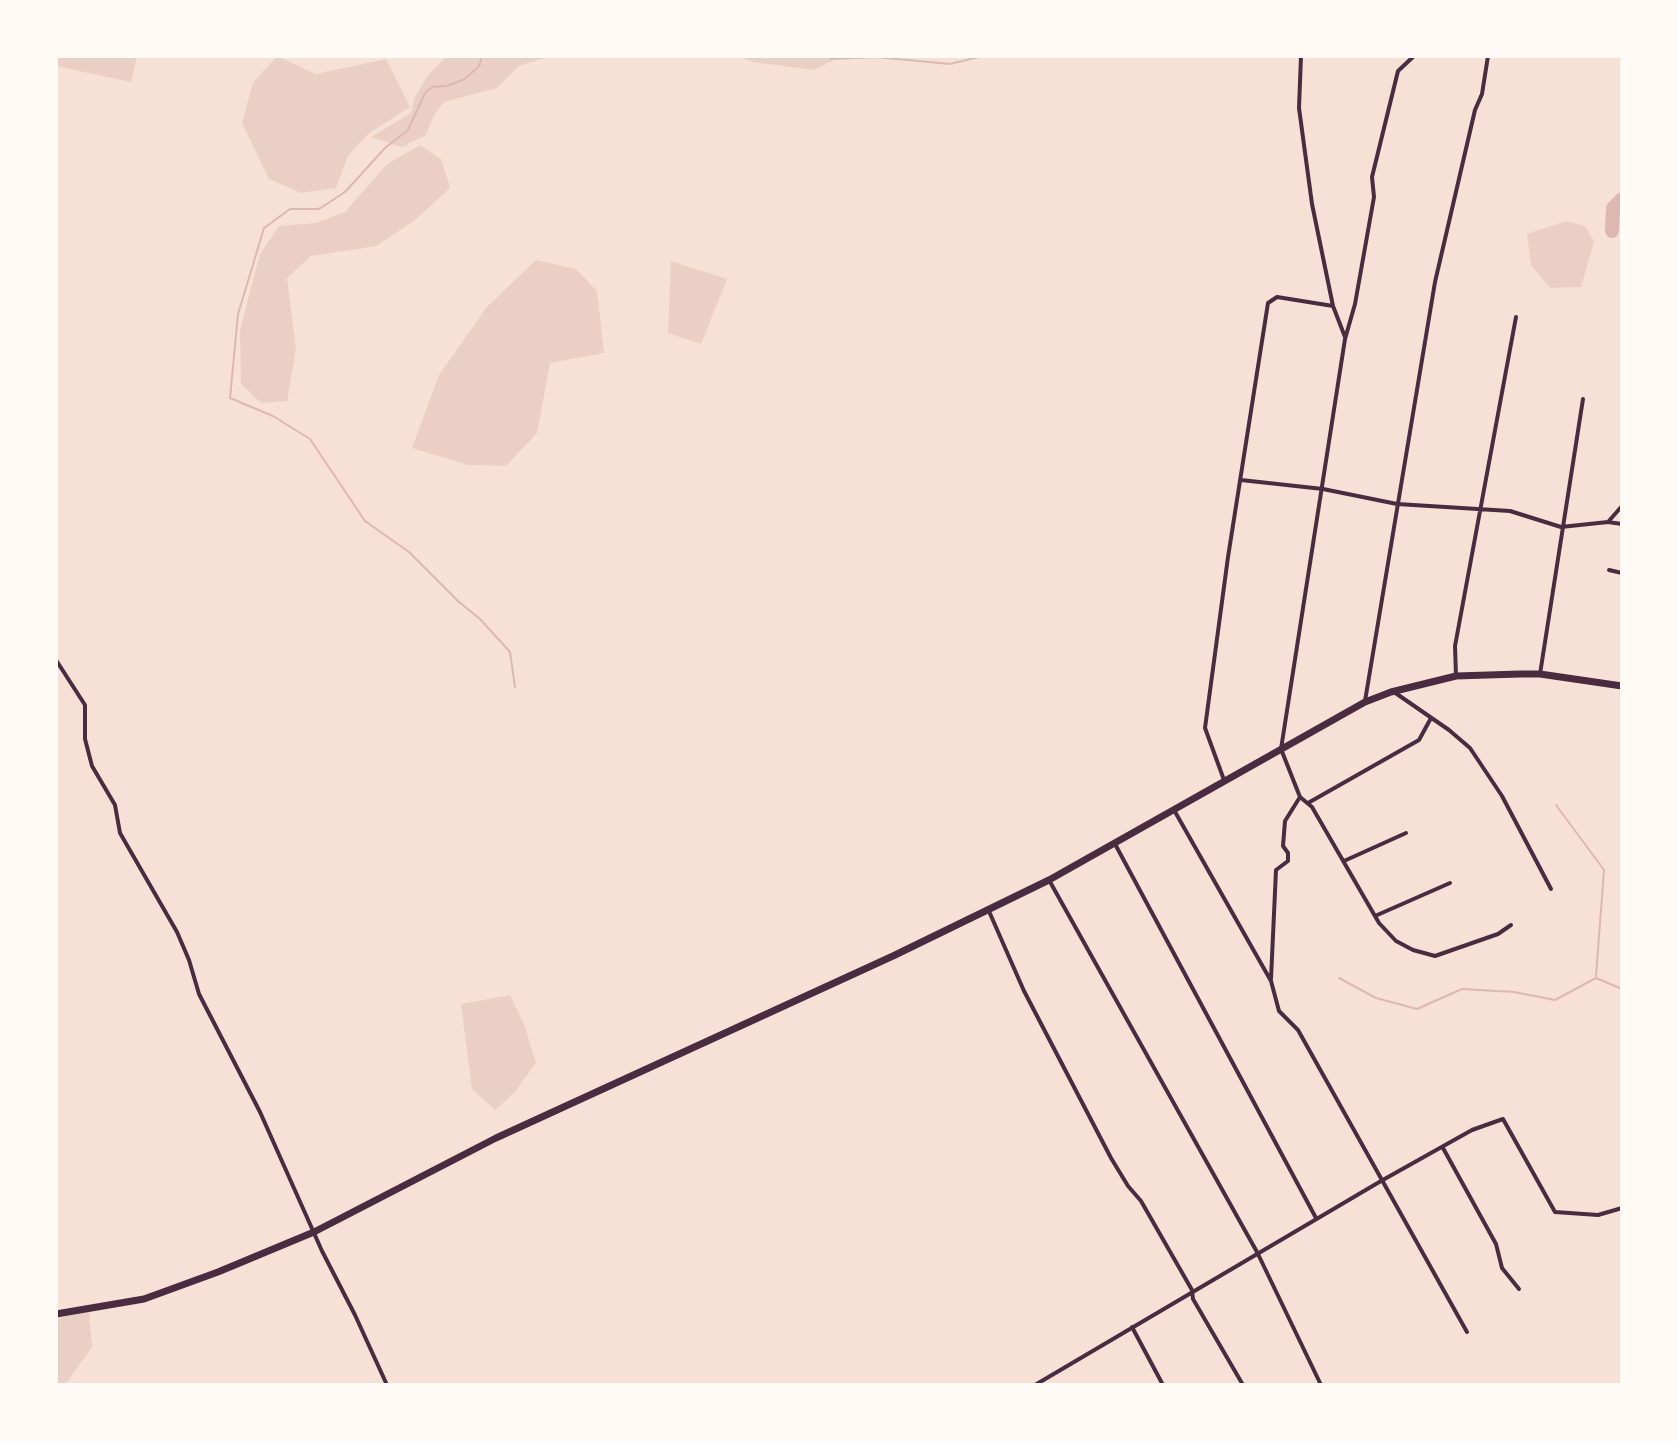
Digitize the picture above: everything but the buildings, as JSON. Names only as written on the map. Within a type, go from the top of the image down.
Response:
[{"type":"highway","points":[[56,1314],[144,1299],[314,1232],[496,1138],[880,962],[1049,880],[1365,702],[1391,692],[1456,676],[1540,674],[1622,686]]},
{"type":"street","points":[[1301,56],[1299,108],[1312,204],[1333,306],[1345,339]]},
{"type":"street","points":[[1414,56],[1398,71],[1372,177],[1374,197],[1355,304],[1345,339],[1281,749],[1300,797],[1308,803],[1375,916],[1396,941],[1435,956],[1498,934],[1511,925]]},
{"type":"street","points":[[1365,702],[1435,282],[1475,110],[1482,94],[1488,56]]},
{"type":"street","points":[[1225,782],[1205,728],[1268,303],[1277,297],[1333,306]]},
{"type":"street","points":[[1456,676],[1455,646],[1516,317]]},
{"type":"street","points":[[1540,674],[1583,399]]},
{"type":"street","points":[[1241,480],[1323,489],[1397,504],[1510,511],[1561,527],[1608,522],[1622,524]]},
{"type":"street","points":[[1608,522],[1622,506]]},
{"type":"street","points":[[1609,570],[1622,573]]},
{"type":"street","points":[[56,660],[85,705],[85,739],[92,766],[115,805],[120,833],[177,932],[199,994],[260,1112],[387,1385]]},
{"type":"street","points":[[1391,692],[1398,694],[1470,748],[1502,796],[1551,889]]},
{"type":"street","points":[[1308,803],[1419,740],[1431,718]]},
{"type":"street","points":[[1271,981],[1276,870],[1288,861],[1288,853],[1283,846],[1285,821],[1300,797]]},
{"type":"street","points":[[1174,810],[1271,981],[1279,1011],[1298,1030],[1467,1332]]},
{"type":"street","points":[[1344,861],[1406,833]]},
{"type":"street","points":[[1115,844],[1316,1218]]},
{"type":"street","points":[[1049,880],[1257,1252],[1321,1385]]},
{"type":"street","points":[[1375,916],[1450,883]]},
{"type":"street","points":[[987,909],[1024,991],[1111,1158],[1141,1201],[1243,1385]]},
{"type":"street","points":[[1035,1385],[1381,1181],[1472,1130],[1503,1119],[1555,1212],[1598,1215],[1622,1208]]},
{"type":"street","points":[[1443,1148],[1496,1244],[1502,1268],[1519,1289]]},
{"type":"street","points":[[1132,1327],[1163,1385]]},
{"type":"shaded area","points":[[56,56],[137,56],[131,82],[56,66]]},
{"type":"shaded area","points":[[277,56],[316,74],[386,59],[410,107],[368,134],[348,156],[336,188],[301,193],[269,179],[242,123],[253,83]]},
{"type":"shaded area","points":[[447,56],[552,56],[519,66],[497,88],[444,102],[434,115],[426,135],[402,147],[371,137],[411,113],[414,99],[427,76]]},
{"type":"shaded area","points":[[738,56],[834,56],[832,61],[813,70],[753,62]]},
{"type":"shaded area","points":[[420,145],[441,159],[450,188],[414,221],[376,246],[311,256],[287,278],[296,349],[287,401],[261,403],[241,384],[240,330],[260,254],[279,226],[316,223],[345,212],[387,164]]},
{"type":"shaded area","points":[[1567,221],[1585,226],[1594,242],[1581,287],[1550,288],[1531,265],[1527,234]]},
{"type":"shaded area","points":[[536,260],[576,269],[597,291],[604,353],[550,363],[537,433],[506,466],[468,465],[412,448],[439,375],[487,307]]},
{"type":"shaded area","points":[[671,261],[727,279],[701,344],[668,333]]},
{"type":"shaded area","points":[[510,995],[524,1024],[536,1063],[514,1093],[495,1110],[472,1089],[461,1004]]},
{"type":"shaded area","points":[[89,1311],[92,1347],[65,1385],[56,1385],[56,1316]]},
{"type":"waterway","points":[[482,56],[479,66],[465,79],[447,86],[432,87],[425,93],[408,130],[385,148],[345,192],[319,209],[290,209],[264,228],[238,314],[230,398],[273,416],[310,439],[365,521],[409,552],[510,652],[515,687]]},
{"type":"waterway","points":[[829,56],[831,59],[876,57],[950,64],[983,56]]},
{"type":"waterway","points":[[1612,231],[1613,208],[1622,199]]},
{"type":"waterway","points":[[1556,805],[1604,870],[1596,976]]},
{"type":"waterway","points":[[1339,978],[1376,998],[1417,1009],[1462,989],[1514,992],[1555,1000],[1596,978],[1622,989]]}]
